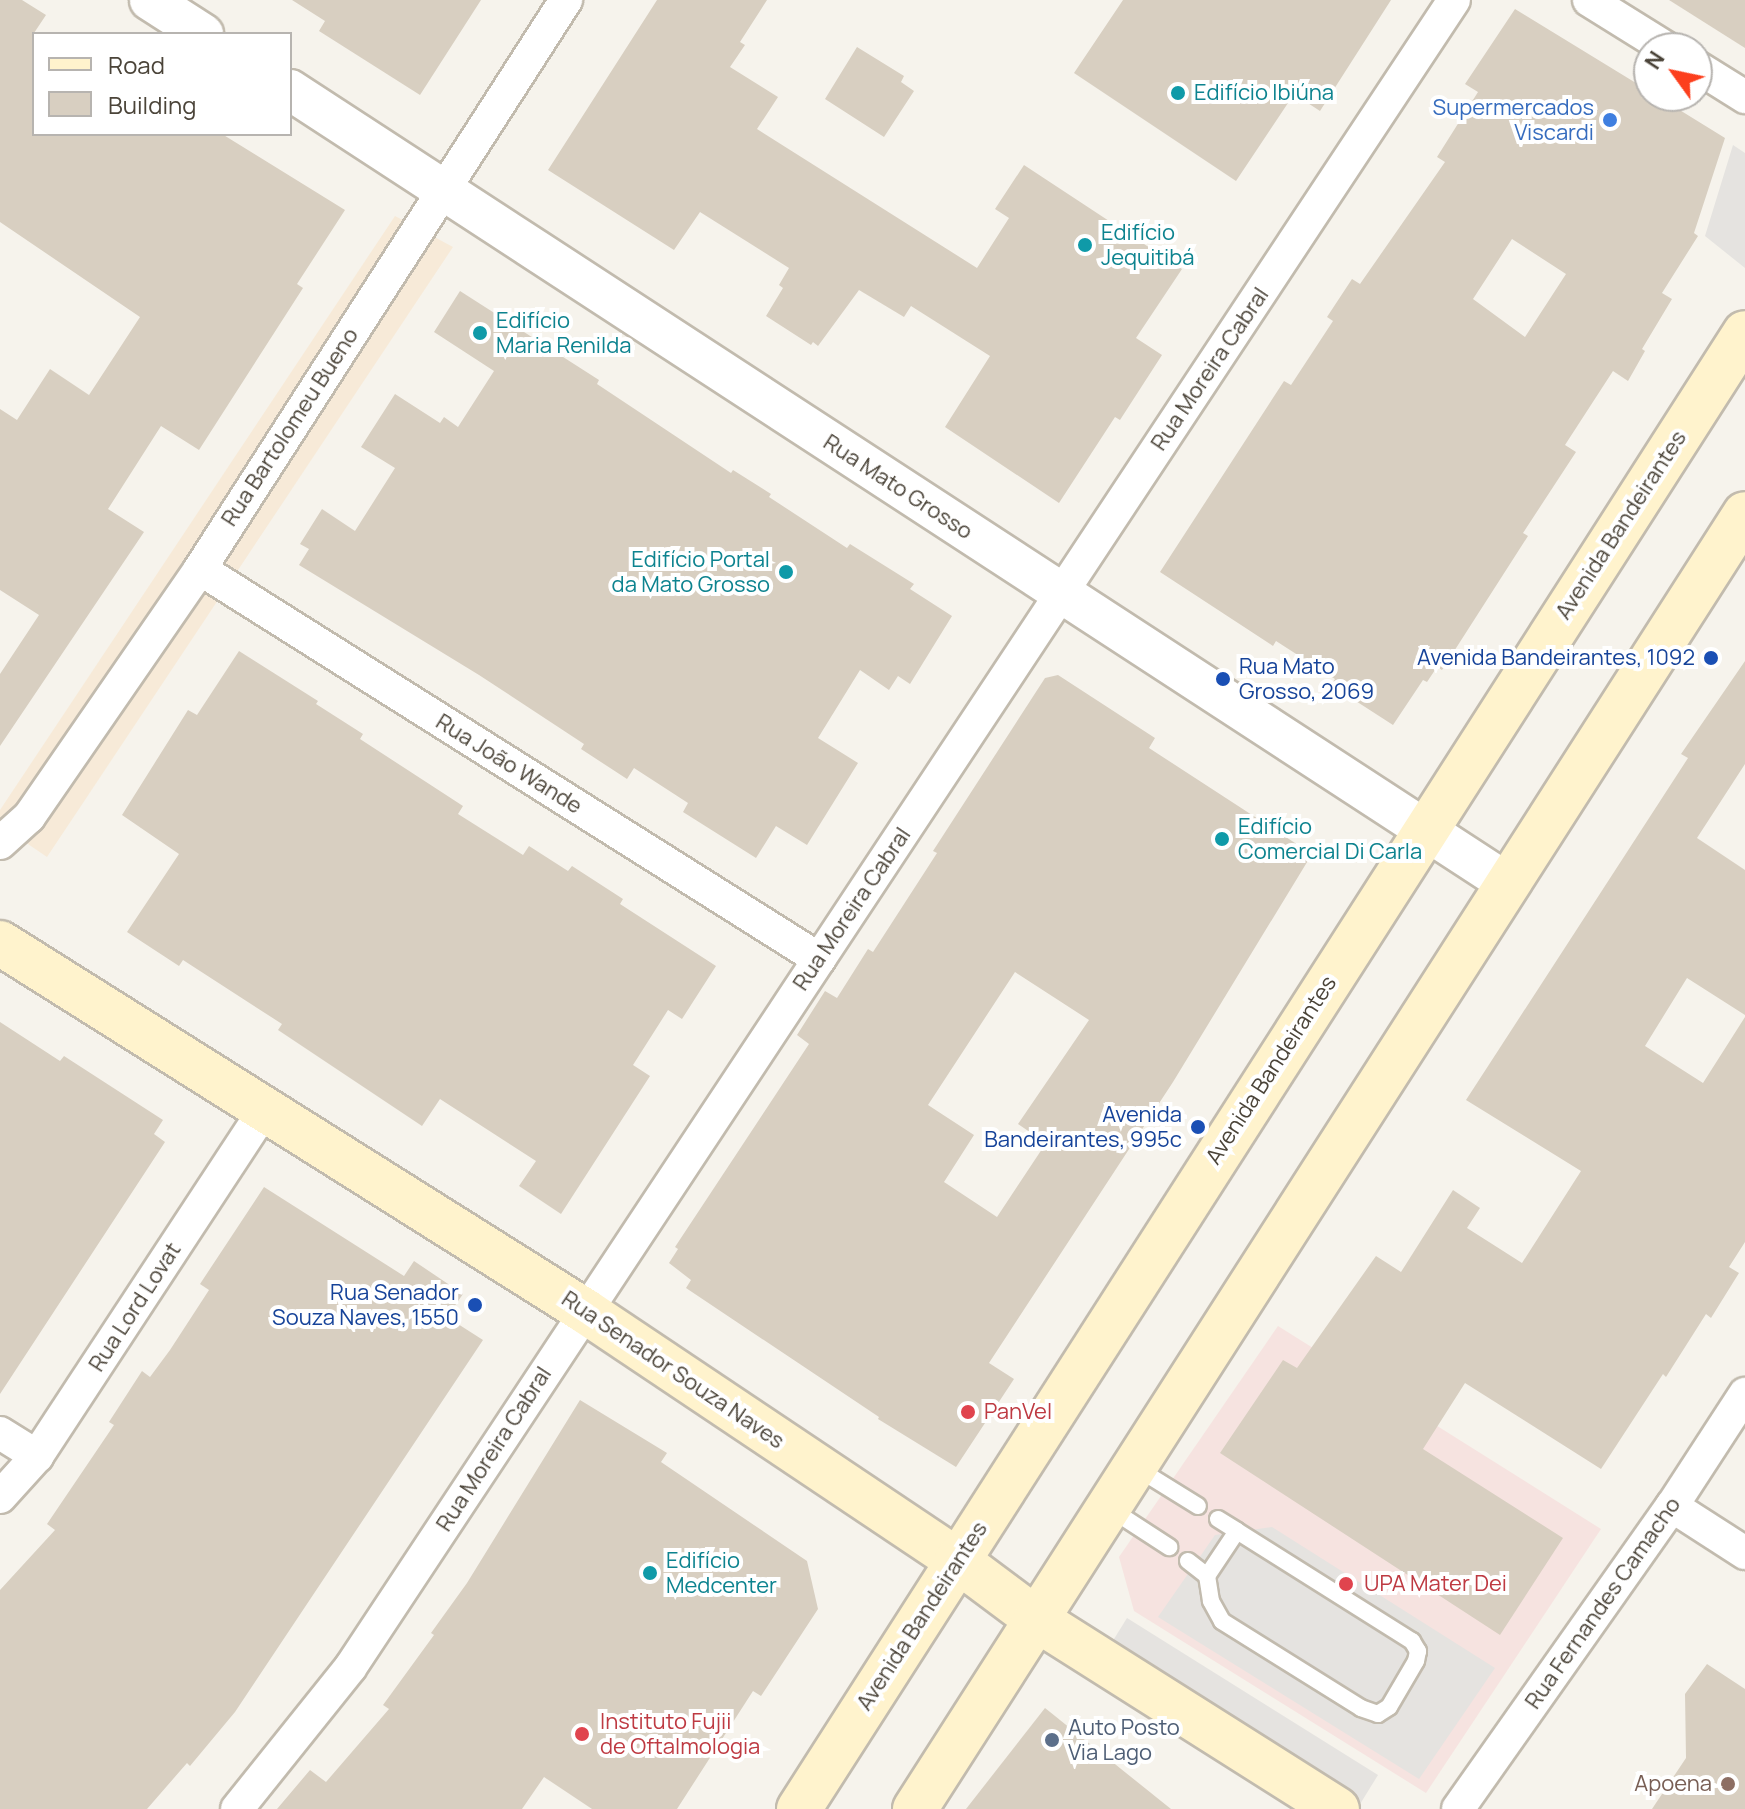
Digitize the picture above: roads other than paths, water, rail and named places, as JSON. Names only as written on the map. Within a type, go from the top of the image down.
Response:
[{"type":"main road","name":"Avenida Bandeirantes","points":[[799,1809],[1745,333]]},
{"type":"main road","points":[[915,1809],[1745,514]]},
{"type":"main road","name":"Rua Senador Souza Naves","points":[[0,943],[585,1311],[957,1560],[1036,1619],[1337,1809]]},
{"type":"street","points":[[150,0],[200,32]]},
{"type":"street","name":"Rua Bartolomeu Bueno","points":[[0,843],[29,817],[200,569],[566,0]]},
{"type":"street","name":"Rua Moreira Cabral","points":[[237,1809],[350,1668],[1454,0]]},
{"type":"street","points":[[1589,0],[1640,32]]},
{"type":"street","points":[[1713,77],[1745,97]]},
{"type":"street","name":"Rua Mato Grosso","points":[[292,91],[1507,883]]},
{"type":"street","name":"Rua João Wande","points":[[200,569],[819,959]]},
{"type":"street","name":"Rua Lord Lovat","points":[[0,1497],[37,1456],[264,1111]]},
{"type":"street","name":"Rua Fernandes Camacho","points":[[1458,1809],[1672,1506],[1745,1394]]},
{"type":"street","points":[[0,1433],[37,1456]]},
{"type":"street","points":[[1672,1506],[1745,1553]]},
{"type":"lane","points":[[1134,1466],[1198,1506]]},
{"type":"lane","points":[[1108,1507],[1169,1547]]},
{"type":"lane","points":[[1188,1561],[1207,1576],[1211,1601],[1222,1621],[1361,1708],[1378,1714],[1389,1707],[1416,1661],[1418,1651],[1412,1641],[1218,1519]]},
{"type":"lane","points":[[1207,1576],[1237,1531]]},
{"type":"place","name":"Edifício Ibiúna","points":[[1178,93]]},
{"type":"place","name":"Supermercados Viscardi","points":[[1610,120]]},
{"type":"place","name":"Edifício Jequitibá","points":[[1085,245]]},
{"type":"place","name":"Edifício Maria Renilda","points":[[480,333]]},
{"type":"place","name":"Edifício Portal da Mato Grosso","points":[[786,572]]},
{"type":"place","name":"Avenida Bandeirantes, 1092","points":[[1711,658]]},
{"type":"place","name":"Rua Mato Grosso, 2069","points":[[1223,679]]},
{"type":"place","name":"Edifício Comercial Di Carla","points":[[1222,839]]},
{"type":"place","name":"Avenida Bandeirantes, 995c","points":[[1198,1127]]},
{"type":"place","name":"Rua Senador Souza Naves, 1550","points":[[475,1305]]},
{"type":"place","name":"PanVel","points":[[968,1412]]},
{"type":"place","name":"Edifício Medcenter","points":[[650,1573]]},
{"type":"place","name":"UPA Mater Dei","points":[[1346,1584]]},
{"type":"place","name":"Instituto Fujii de Oftalmologia","points":[[582,1734]]},
{"type":"place","name":"Auto Posto Via Lago","points":[[1052,1740]]},
{"type":"place","name":"Apoena","points":[[1728,1784]]}]
